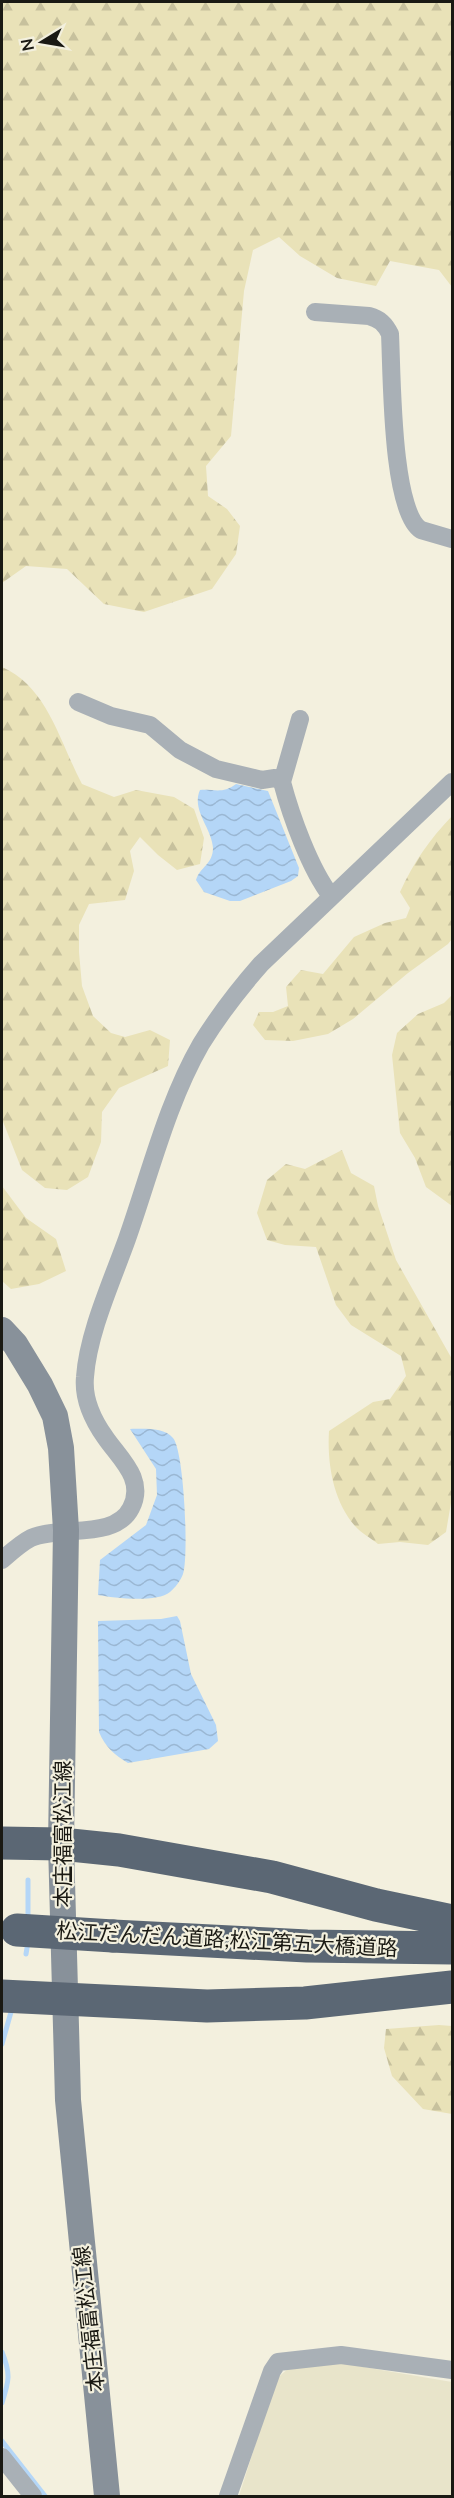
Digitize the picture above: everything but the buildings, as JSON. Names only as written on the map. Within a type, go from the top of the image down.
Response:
[{"type":"highway","points":[[2,1843],[61,1844],[119,1850],[272,1878],[376,1905],[453,1921]]},
{"type":"highway","name":"松江だんだん道路;松江第五大橋道路","points":[[9,1930],[307,1946],[453,1948]]},
{"type":"highway","points":[[2,1996],[207,2006],[305,2003],[453,1987]]},
{"type":"main road","name":"本庄福富松江線","points":[[2,1330],[15,1344],[40,1385],[55,1416],[61,1448],[66,1530],[61,1844],[63,2000],[68,2100],[107,2496]]},
{"type":"street","points":[[315,312],[369,316],[377,318],[386,326],[390,334],[395,462],[409,516],[420,531],[453,538]]},
{"type":"street","points":[[78,702],[111,716],[150,725],[180,750],[216,769],[282,782]]},
{"type":"street","points":[[300,719],[282,782],[287,801],[321,883],[331,896]]},
{"type":"street","points":[[2,1560],[31,1538],[66,1530],[105,1529],[121,1520],[131,1508],[135,1494],[134,1478],[125,1461],[104,1436],[87,1403],[85,1378],[97,1322],[181,1085],[201,1045],[233,995],[261,964],[453,782]]},
{"type":"street","points":[[228,2496],[272,2371],[279,2362],[341,2355],[453,2370]]},
{"type":"street","points":[[2,2457],[33,2496]]},
{"type":"shaded area","points":[[340,2363],[452,2382],[452,2496],[239,2496],[276,2379],[288,2369]]},
{"type":"green space","points":[[2,2],[452,2],[452,287],[439,270],[390,261],[376,286],[337,278],[300,256],[279,237],[253,250],[244,291],[231,436],[206,466],[208,496],[227,509],[240,526],[236,554],[212,589],[144,612],[104,604],[67,569],[26,566],[2,583]]},
{"type":"green space","points":[[2,667],[18,676],[42,702],[82,784],[114,797],[136,790],[174,797],[194,809],[204,838],[200,864],[177,870],[140,837],[130,851],[134,871],[125,900],[89,904],[79,925],[82,986],[93,1016],[111,1033],[125,1037],[150,1030],[170,1040],[168,1066],[119,1088],[102,1112],[101,1142],[88,1177],[67,1190],[45,1188],[22,1170],[2,1119]]},
{"type":"green space","points":[[452,816],[452,939],[448,944],[408,973],[353,1019],[328,1034],[293,1041],[265,1040],[253,1025],[259,1012],[273,1012],[288,1006],[286,987],[301,970],[323,974],[354,937],[385,923],[406,918],[410,908],[400,892],[423,852]]},
{"type":"green space","points":[[452,995],[452,1206],[426,1187],[415,1158],[400,1133],[392,1055],[397,1033],[418,1014],[444,1003]]},
{"type":"green space","points":[[342,1150],[351,1173],[374,1186],[378,1206],[396,1260],[452,1359],[452,1497],[446,1532],[428,1545],[400,1542],[378,1544],[360,1531],[341,1505],[333,1481],[329,1456],[329,1431],[373,1402],[390,1399],[406,1376],[401,1356],[351,1325],[336,1305],[316,1247],[285,1245],[267,1240],[257,1213],[267,1180],[286,1164],[305,1169]]},
{"type":"green space","points":[[2,1186],[26,1218],[56,1239],[66,1271],[39,1284],[11,1289],[2,1281]]},
{"type":"green space","points":[[452,2026],[452,2114],[423,2109],[392,2076],[384,2048],[386,2029]]},
{"type":"water","points":[[236,784],[268,791],[299,868],[298,876],[291,881],[240,901],[230,901],[204,892],[196,880],[209,862],[213,848],[200,812],[198,797],[200,790],[223,790]]},
{"type":"water","points":[[130,1429],[153,1429],[169,1434],[177,1447],[180,1462],[183,1482],[185,1563],[178,1584],[170,1592],[156,1598],[135,1599],[98,1595],[100,1560],[146,1525],[157,1495],[156,1469]]},
{"type":"water","points":[[177,1616],[191,1674],[216,1725],[218,1741],[209,1749],[128,1763],[111,1750],[99,1732],[98,1621],[161,1619]]},
{"type":"waterway","points":[[28,1880],[28,1921]]},
{"type":"waterway","points":[[26,1954],[28,1942]]},
{"type":"waterway","points":[[2,2044],[11,2012]]},
{"type":"waterway","points":[[2,2352],[8,2378],[2,2403]]},
{"type":"waterway","points":[[2,2441],[45,2496]]}]
